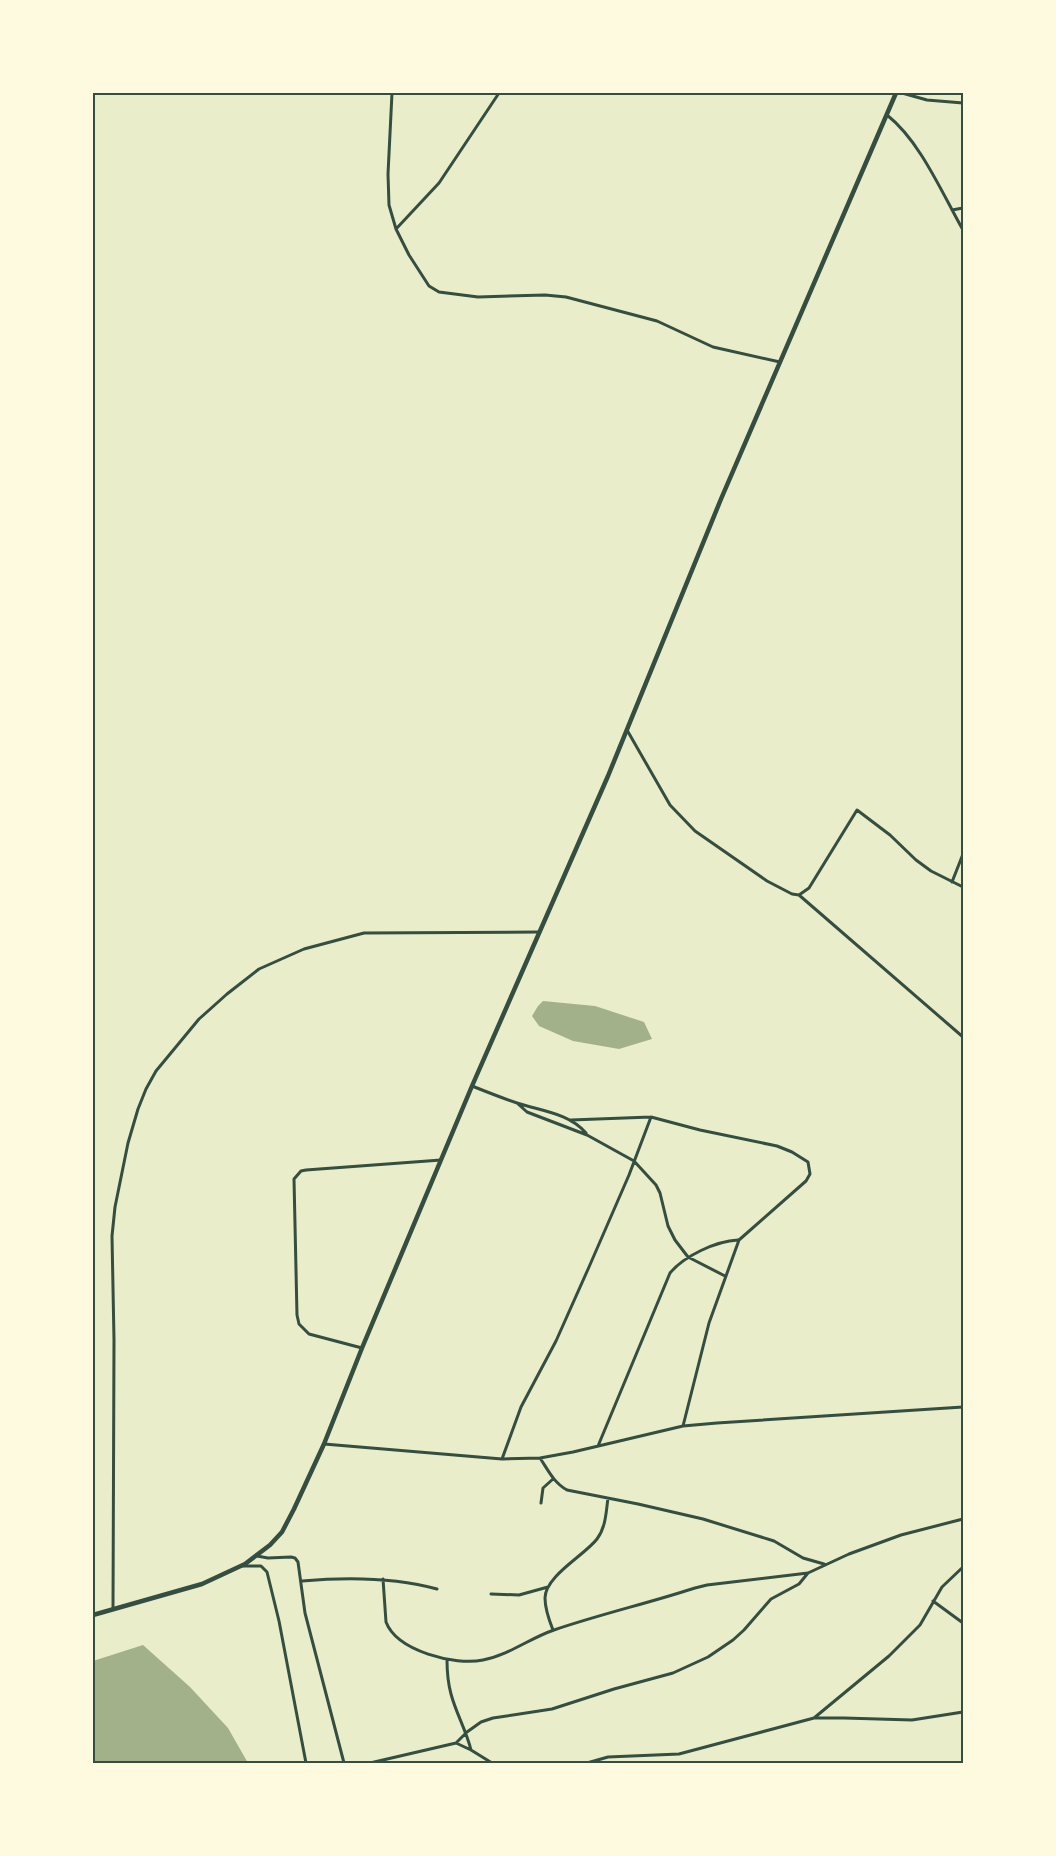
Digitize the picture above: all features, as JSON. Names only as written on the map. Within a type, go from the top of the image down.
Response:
[{"type":"main road","points":[[93,1615],[202,1584],[257,1556],[282,1532],[324,1444],[472,1086],[627,730],[721,499],[896,93]]},
{"type":"street","points":[[392,93],[389,205],[396,229],[429,286],[439,292],[478,297],[545,295],[566,297],[657,321],[713,347],[780,362]]},
{"type":"street","points":[[396,229],[439,183],[499,93]]},
{"type":"street","points":[[903,93],[927,100],[963,103]]},
{"type":"street","points":[[886,115],[900,125],[914,142],[963,230]]},
{"type":"street","points":[[952,210],[963,207]]},
{"type":"street","points":[[627,730],[670,805],[694,831],[767,881],[792,894],[799,895],[963,1037]]},
{"type":"street","points":[[799,895],[809,888],[857,810],[890,834],[916,860],[931,871],[963,887]]},
{"type":"street","points":[[952,882],[963,854]]},
{"type":"street","points":[[113,1610],[112,1236],[128,1143],[142,1099],[156,1071],[199,1019],[227,994],[259,969],[304,949],[364,933],[539,932]]},
{"type":"street","points":[[472,1086],[571,1120],[587,1135]]},
{"type":"street","points":[[517,1103],[527,1112],[587,1135],[634,1161],[656,1185],[668,1226],[688,1257],[724,1276]]},
{"type":"street","points":[[571,1120],[651,1117],[777,1146],[808,1162],[810,1174],[806,1181],[739,1240],[724,1276],[709,1323],[683,1426]]},
{"type":"street","points":[[502,1459],[521,1407],[556,1341],[651,1117]]},
{"type":"street","points":[[362,1348],[309,1334],[299,1324],[294,1179],[306,1170],[441,1160]]},
{"type":"street","points":[[598,1446],[670,1273],[688,1257],[724,1242],[739,1240]]},
{"type":"street","points":[[324,1444],[502,1459],[540,1458],[683,1426],[963,1407]]},
{"type":"street","points":[[540,1458],[553,1479],[567,1490],[703,1519],[774,1541],[803,1558],[825,1564]]},
{"type":"street","points":[[541,1503],[543,1488],[553,1479]]},
{"type":"street","points":[[553,1630],[545,1607],[548,1587],[566,1566],[597,1539],[604,1525],[608,1498]]},
{"type":"street","points":[[383,1579],[384,1611],[388,1628],[395,1635],[418,1650],[447,1660],[482,1660],[508,1652],[553,1630],[706,1585],[808,1573],[825,1564],[901,1535],[963,1519]]},
{"type":"street","points":[[257,1556],[295,1558],[298,1562],[307,1622],[344,1763]]},
{"type":"street","points":[[240,1566],[261,1566],[267,1572],[279,1621],[306,1763]]},
{"type":"street","points":[[814,1718],[889,1656],[920,1625],[942,1587],[963,1567]]},
{"type":"street","points":[[370,1763],[456,1743],[481,1722],[493,1718],[567,1705],[673,1673],[699,1661],[733,1640],[771,1599],[799,1584],[808,1573]]},
{"type":"street","points":[[302,1581],[332,1578],[383,1579],[415,1583],[437,1589]]},
{"type":"street","points":[[491,1594],[519,1595],[548,1587]]},
{"type":"street","points":[[933,1601],[963,1623]]},
{"type":"street","points":[[447,1660],[451,1695],[467,1732],[471,1750]]},
{"type":"street","points":[[587,1763],[608,1757],[679,1754],[814,1718],[912,1720],[963,1712]]},
{"type":"street","points":[[456,1743],[492,1763]]},
{"type":"shaded area","points":[[543,1001],[595,1006],[644,1022],[652,1039],[619,1049],[573,1041],[539,1026],[532,1016]]},
{"type":"shaded area","points":[[143,1645],[190,1687],[228,1728],[248,1763],[93,1763],[93,1661]]}]
